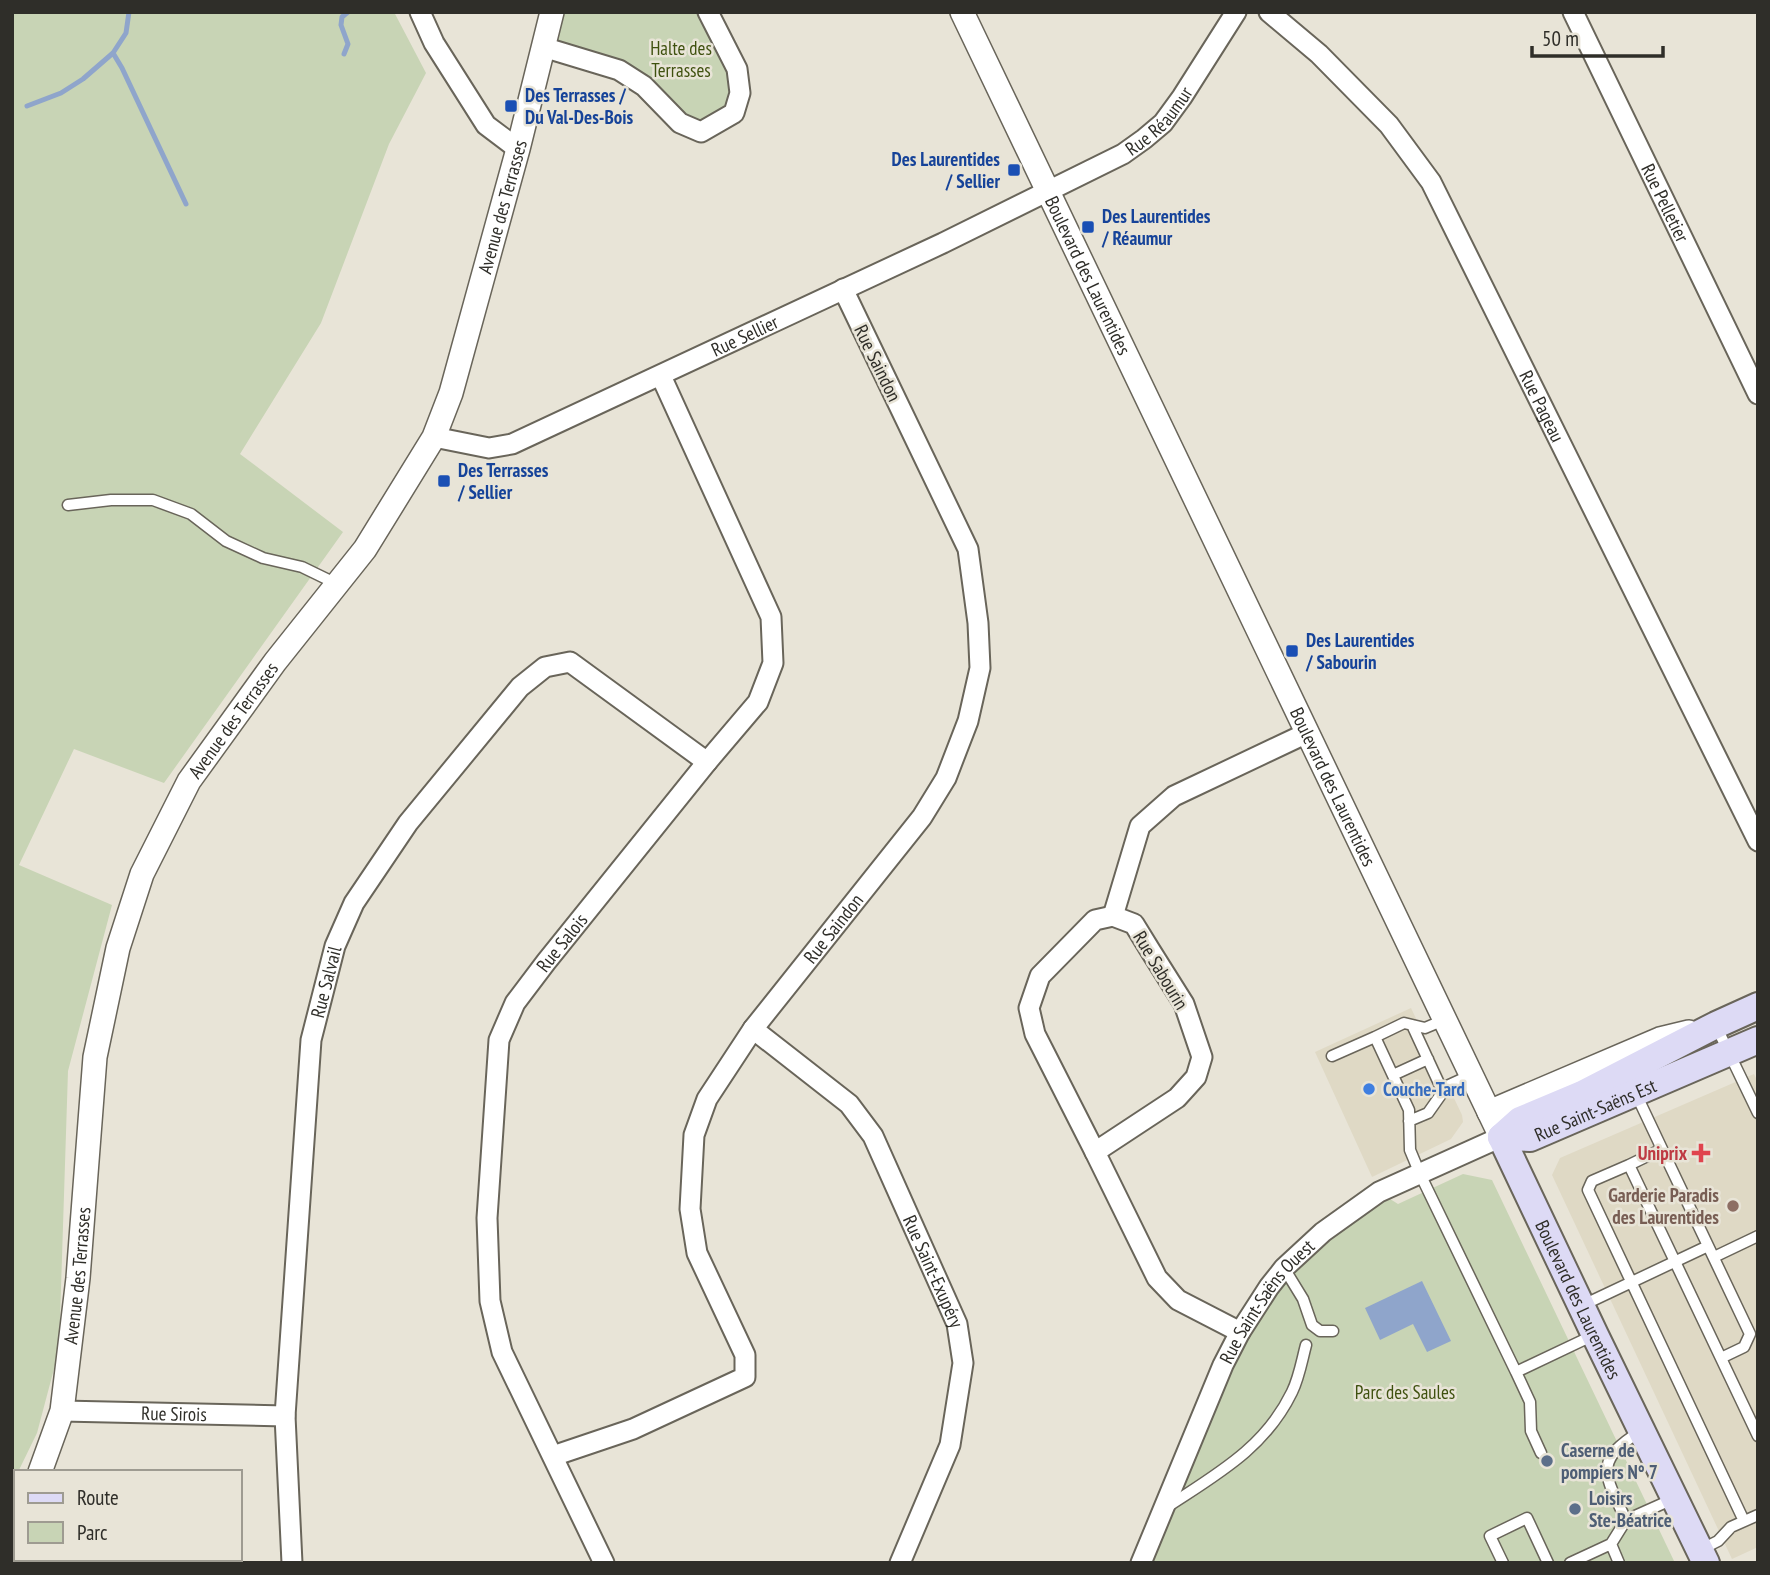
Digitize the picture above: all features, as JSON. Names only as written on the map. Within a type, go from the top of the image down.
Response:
[{"type":"main road","name":"Rue Saint-Saëns Est","points":[[1501,1137],[1520,1120],[1582,1094],[1758,1006]]},
{"type":"main road","name":"Rue Saint-Saëns Est","points":[[1501,1137],[1530,1138],[1758,1040]]},
{"type":"main road","name":"Boulevard des Laurentides","points":[[1501,1137],[1703,1556]]},
{"type":"street","points":[[420,12],[435,43],[486,125],[517,149]]},
{"type":"street","name":"Avenue des Terrasses","points":[[41,1470],[62,1411],[78,1278],[95,1057],[118,948],[142,874],[189,781],[275,662],[365,549],[434,436],[451,393],[552,12]]},
{"type":"street","points":[[543,47],[619,70],[644,86],[680,123],[701,132],[734,113],[740,93],[737,69],[708,12]]},
{"type":"street","name":"Boulevard des Laurentides","points":[[962,12],[1501,1137]]},
{"type":"street","name":"Rue Réaumur","points":[[1048,192],[1123,154],[1154,132],[1182,97],[1236,12]]},
{"type":"street","name":"Rue Pageau","points":[[1269,12],[1319,54],[1389,125],[1430,182],[1758,841]]},
{"type":"street","name":"Rue Pelletier","points":[[1573,12],[1758,394]]},
{"type":"street","name":"Rue Sellier","points":[[434,436],[489,448],[512,444],[1048,192]]},
{"type":"street","name":"Rue Saindon","points":[[553,1456],[633,1429],[745,1377],[745,1355],[697,1253],[690,1209],[694,1135],[707,1099],[753,1029],[922,817],[946,778],[968,721],[980,668],[978,623],[968,549],[843,289]]},
{"type":"street","name":"Rue Salois","points":[[604,1563],[502,1352],[490,1301],[487,1218],[499,1040],[515,1003],[546,961],[758,702],[773,663],[771,617],[660,376]]},
{"type":"street","name":"Rue Salvail","points":[[292,1563],[285,1416],[311,1040],[334,946],[354,903],[408,823],[520,687],[545,667],[570,662],[707,762]]},
{"type":"street","name":"Rue Sabourin","points":[[1112,916],[1140,826],[1174,796],[1307,733]]},
{"type":"street","name":"Rue Sabourin","points":[[1095,1152],[1177,1098],[1196,1077],[1202,1057],[1184,1004],[1157,961],[1133,924],[1112,916],[1095,920],[1040,976],[1029,1008],[1035,1034],[1157,1278],[1178,1300],[1240,1332]]},
{"type":"street","name":"Rue Saint-Saëns Est","points":[[1489,1112],[1660,1039],[1716,1025]]},
{"type":"street","name":"Rue Saint-Exupéry","points":[[753,1029],[849,1104],[873,1136],[957,1324],[963,1363],[950,1445],[900,1563]]},
{"type":"street","name":"Rue Saint-Saëns Ouest","points":[[1141,1563],[1223,1365],[1240,1332],[1284,1268],[1323,1232],[1379,1192],[1501,1137]]},
{"type":"street","name":"Rue Sirois","points":[[62,1411],[285,1416]]},
{"type":"lane","points":[[68,505],[111,500],[153,500],[191,514],[226,541],[263,558],[302,567],[338,584]]},
{"type":"lane","points":[[1332,1056],[1404,1023],[1425,1028],[1445,1020]]},
{"type":"lane","points":[[1412,1025],[1443,1092]]},
{"type":"lane","points":[[1716,1025],[1758,1112]]},
{"type":"lane","points":[[1376,1037],[1409,1110],[1410,1150],[1530,1402],[1531,1431],[1541,1453]]},
{"type":"lane","points":[[1393,1074],[1428,1059]]},
{"type":"lane","points":[[1409,1121],[1429,1113],[1447,1087],[1471,1075]]},
{"type":"lane","points":[[1635,1093],[1750,1334],[1744,1347],[1721,1358]]},
{"type":"lane","points":[[1662,1149],[1592,1181],[1588,1190],[1744,1521]]},
{"type":"lane","points":[[1629,1165],[1758,1436]]},
{"type":"lane","points":[[1714,1257],[1758,1236]]},
{"type":"lane","points":[[1581,1306],[1709,1246]]},
{"type":"lane","points":[[1284,1268],[1303,1299],[1312,1325],[1321,1331],[1332,1331]]},
{"type":"lane","points":[[1516,1372],[1595,1335]]},
{"type":"lane","points":[[1164,1509],[1236,1461],[1272,1426],[1294,1389],[1306,1345]]},
{"type":"lane","points":[[1626,1520],[1610,1485],[1607,1466],[1617,1447],[1641,1430]]},
{"type":"lane","points":[[1570,1563],[1611,1544],[1626,1520],[1674,1499]]},
{"type":"lane","points":[[1703,1556],[1731,1527],[1758,1515]]},
{"type":"lane","points":[[1503,1563],[1490,1536],[1527,1518],[1548,1563]]},
{"type":"lane","points":[[1611,1544],[1619,1563]]},
{"type":"shaded area","points":[[1411,1008],[1463,1122],[1451,1139],[1372,1177],[1315,1052]]},
{"type":"shaded area","points":[[1754,1074],[1758,1082],[1758,1547],[1732,1559],[1552,1175],[1560,1158]]},
{"type":"green space","points":[[12,12],[394,12],[426,73],[389,144],[321,323],[240,454],[343,532],[164,783],[74,749],[19,865],[112,905],[68,1071],[59,1350],[37,1433],[19,1470],[14,1470],[12,1484]]},
{"type":"green space","name":"Halte des Terrasses","points":[[552,12],[708,12],[740,93],[701,132],[644,86],[543,47]]},
{"type":"green space","name":"Parc des Saules","points":[[1463,1174],[1492,1180],[1675,1563],[1141,1563],[1269,1287],[1379,1192],[1398,1204]]},
{"type":"water","points":[[1422,1281],[1451,1341],[1427,1352],[1413,1324],[1380,1340],[1365,1308]]},
{"type":"waterway","points":[[27,106],[61,93],[83,79],[113,53],[126,33],[129,12]]},
{"type":"waterway","points":[[344,54],[348,44],[341,25],[342,17],[348,12]]},
{"type":"waterway","points":[[113,53],[186,204]]},
{"type":"place","name":"Des Terrasses / Du Val-Des-Bois","points":[[511,106]]},
{"type":"place","name":"Des Laurentides / Sellier","points":[[1014,170]]},
{"type":"place","name":"Des Laurentides / Réaumur","points":[[1088,227]]},
{"type":"place","name":"Des Terrasses / Sellier","points":[[444,481]]},
{"type":"place","name":"Des Laurentides / Sabourin","points":[[1292,651]]},
{"type":"place","name":"Couche-Tard","points":[[1369,1089]]},
{"type":"place","name":"Uniprix","points":[[1701,1153]]},
{"type":"place","name":"Garderie Paradis des Laurentides","points":[[1733,1206]]},
{"type":"place","name":"Caserne de pompiers N° 7","points":[[1547,1461]]},
{"type":"place","name":"Loisirs Ste-Béatrice","points":[[1575,1509]]}]
